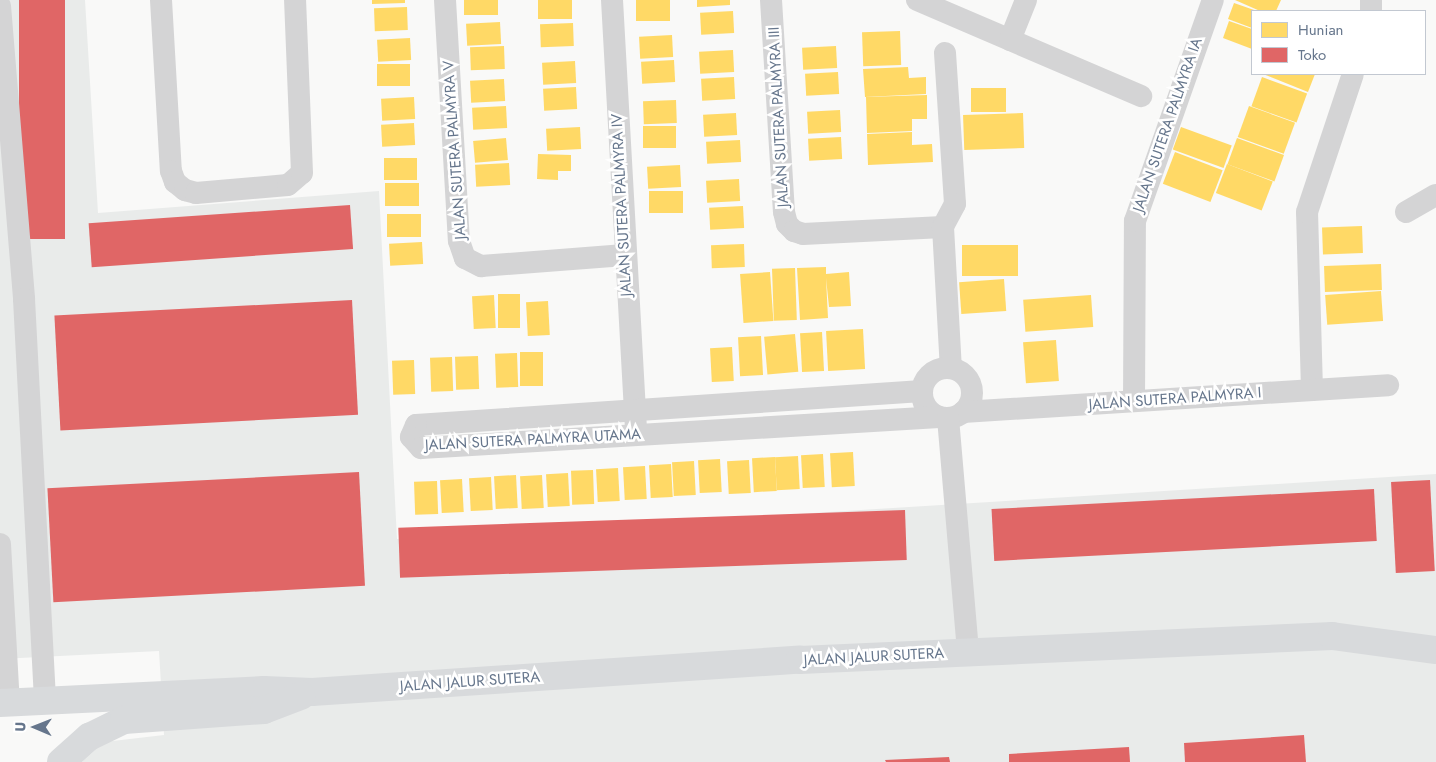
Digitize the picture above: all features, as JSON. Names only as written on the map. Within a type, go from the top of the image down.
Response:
[{"type":"main road","name":"JALAN JALUR SUTERA","points":[[5,703],[264,690],[312,692],[800,660],[1332,636],[1436,650]]},
{"type":"main road","name":"JALAN JALUR SUTERA","points":[[61,762],[89,737],[124,720],[264,710],[312,692]]},
{"type":"street","points":[[161,0],[171,171],[175,182],[185,190],[196,193],[288,185],[302,173],[295,0]]},
{"type":"street","name":"JALAN SUTERA PALMYRA V","points":[[445,0],[459,241],[465,258],[481,266],[625,256]]},
{"type":"street","name":"JALAN SUTERA PALMYRA IV","points":[[612,0],[625,256],[637,436]]},
{"type":"street","name":"JALAN SUTERA PALMYRA III","points":[[772,0],[784,212],[787,224],[794,232],[803,234],[943,227]]},
{"type":"street","points":[[917,0],[947,6],[1010,40],[1141,96]]},
{"type":"street","points":[[1010,40],[1026,0]]},
{"type":"street","name":"JALAN SUTERA PALMYRA IA","points":[[1134,401],[1135,221],[1213,0]]},
{"type":"street","points":[[0,6],[24,299],[45,701]]},
{"type":"street","points":[[945,53],[955,204],[943,227],[952,368]]},
{"type":"street","points":[[1312,390],[1307,212],[1353,75]]},
{"type":"street","points":[[1406,212],[1436,195]]},
{"type":"street","points":[[952,368],[966,376],[971,383],[972,399],[950,416],[926,407],[922,391],[928,375],[935,370],[952,368]]},
{"type":"street","name":"JALAN SUTERA PALMYRA I","points":[[950,416],[1134,401],[1388,385]]},
{"type":"street","name":"JALAN SUTERA PALMYRA UTAMA","points":[[922,391],[416,425],[411,437],[421,448],[950,416]]},
{"type":"street","points":[[950,416],[968,653]]},
{"type":"street","points":[[0,544],[5,703]]},
{"type":"shaded area","points":[[0,0],[85,0],[98,213],[379,191],[397,539],[1436,474],[1436,762],[82,762],[104,742],[164,735],[159,651],[0,659]]},
{"type":"building: Hunian","points":[[372,0],[405,0],[405,3],[372,4]]},
{"type":"building: Hunian","points":[[464,0],[498,0],[498,15],[464,15]]},
{"type":"building: Hunian","points":[[538,0],[572,0],[572,19],[538,19]]},
{"type":"building: Hunian","points":[[636,0],[670,0],[670,21],[636,21]]},
{"type":"building: Hunian","points":[[697,0],[730,0],[730,5],[697,7]]},
{"type":"building: Hunian","points":[[1235,0],[1281,0],[1276,10],[1258,10]]},
{"type":"building: Hunian","points":[[1234,3],[1254,10],[1251,10],[1251,28],[1228,19]]},
{"type":"building: Hunian","points":[[407,7],[408,30],[375,31],[374,8]]},
{"type":"building: Hunian","points":[[733,11],[734,33],[701,35],[700,13]]},
{"type":"building: Hunian","points":[[1229,21],[1251,29],[1251,49],[1223,38]]},
{"type":"building: Hunian","points":[[500,22],[501,44],[467,46],[466,24]]},
{"type":"building: Hunian","points":[[573,23],[574,46],[541,47],[540,24]]},
{"type":"building: Hunian","points":[[900,31],[901,65],[863,66],[862,32]]},
{"type":"building: Hunian","points":[[672,35],[673,57],[640,59],[639,37]]},
{"type":"building: Hunian","points":[[410,38],[411,60],[378,62],[377,40]]},
{"type":"building: Hunian","points":[[504,46],[505,69],[471,70],[470,47]]},
{"type":"building: Hunian","points":[[836,46],[837,68],[803,70],[802,48]]},
{"type":"building: Hunian","points":[[733,50],[734,72],[700,74],[699,52]]},
{"type":"building: Hunian","points":[[674,60],[675,82],[642,84],[641,62]]},
{"type":"building: Hunian","points":[[575,61],[576,83],[543,85],[542,63]]},
{"type":"building: Hunian","points":[[377,64],[410,64],[410,86],[377,86]]},
{"type":"building: Hunian","points":[[908,67],[909,78],[926,77],[926,94],[865,97],[863,69]]},
{"type":"building: Hunian","points":[[838,72],[839,94],[806,96],[805,74]]},
{"type":"building: Hunian","points":[[1266,75],[1315,75],[1308,92]]},
{"type":"building: Hunian","points":[[734,77],[735,99],[702,101],[701,79]]},
{"type":"building: Hunian","points":[[1262,77],[1307,93],[1297,123],[1251,106]]},
{"type":"building: Hunian","points":[[504,79],[505,101],[471,103],[470,81]]},
{"type":"building: Hunian","points":[[576,87],[577,109],[544,111],[543,89]]},
{"type":"building: Hunian","points":[[971,88],[1006,88],[1006,112],[971,112]]},
{"type":"building: Hunian","points":[[927,95],[927,119],[912,119],[912,131],[867,133],[866,97]]},
{"type":"building: Hunian","points":[[414,97],[415,119],[382,121],[381,99]]},
{"type":"building: Hunian","points":[[676,100],[677,123],[644,124],[643,101]]},
{"type":"building: Hunian","points":[[506,106],[507,128],[473,130],[472,108]]},
{"type":"building: Hunian","points":[[1249,106],[1295,123],[1284,154],[1238,137]]},
{"type":"building: Hunian","points":[[840,110],[841,132],[808,134],[807,112]]},
{"type":"building: Hunian","points":[[736,113],[737,135],[704,137],[703,115]]},
{"type":"building: Hunian","points":[[1023,113],[1024,148],[964,150],[963,115]]},
{"type":"building: Hunian","points":[[414,123],[415,145],[382,147],[381,125]]},
{"type":"building: Hunian","points":[[643,126],[676,126],[676,148],[643,148]]},
{"type":"building: Hunian","points":[[580,127],[581,149],[547,151],[546,129]]},
{"type":"building: Hunian","points":[[1181,127],[1232,145],[1224,168],[1173,150]]},
{"type":"building: Hunian","points":[[912,132],[912,145],[932,144],[933,162],[868,165],[867,134]]},
{"type":"building: Hunian","points":[[841,137],[842,159],[809,161],[808,139]]},
{"type":"building: Hunian","points":[[506,138],[508,160],[475,163],[473,141]]},
{"type":"building: Hunian","points":[[1237,138],[1284,155],[1274,181],[1227,164]]},
{"type":"building: Hunian","points":[[740,140],[741,162],[707,164],[706,142]]},
{"type":"building: Hunian","points":[[1175,152],[1223,170],[1210,202],[1163,184]]},
{"type":"building: Hunian","points":[[538,154],[571,155],[571,171],[558,171],[558,180],[537,179]]},
{"type":"building: Hunian","points":[[384,158],[417,158],[417,180],[384,180]]},
{"type":"building: Hunian","points":[[509,163],[510,185],[476,187],[475,165]]},
{"type":"building: Hunian","points":[[1227,164],[1273,182],[1262,211],[1216,193]]},
{"type":"building: Hunian","points":[[680,165],[681,187],[648,189],[647,167]]},
{"type":"building: Hunian","points":[[739,179],[740,201],[707,203],[706,181]]},
{"type":"building: Hunian","points":[[385,183],[419,183],[419,206],[385,206]]},
{"type":"building: Hunian","points":[[649,191],[683,191],[683,213],[649,213]]},
{"type":"building: Hunian","points":[[743,206],[744,228],[710,230],[709,208]]},
{"type":"building: Hunian","points":[[387,214],[421,214],[421,237],[387,237]]},
{"type":"building: Hunian","points":[[1362,226],[1363,253],[1323,254],[1322,227]]},
{"type":"building: Hunian","points":[[422,242],[423,264],[390,266],[389,244]]},
{"type":"building: Hunian","points":[[744,244],[745,267],[712,268],[711,245]]},
{"type":"building: Hunian","points":[[962,245],[1018,245],[1018,276],[962,276]]},
{"type":"building: Hunian","points":[[1381,264],[1382,290],[1325,292],[1324,266]]},
{"type":"building: Hunian","points":[[826,267],[826,274],[849,272],[851,306],[829,307],[826,278],[828,318],[800,320],[797,268]]},
{"type":"building: Hunian","points":[[795,268],[797,320],[774,321],[772,269]]},
{"type":"building: Hunian","points":[[770,272],[773,321],[743,323],[740,274]]},
{"type":"building: Hunian","points":[[1004,279],[1006,311],[961,314],[959,282]]},
{"type":"building: Hunian","points":[[1381,291],[1383,321],[1327,325],[1325,295]]},
{"type":"building: Hunian","points":[[498,294],[520,294],[520,328],[498,328]]},
{"type":"building: Hunian","points":[[494,295],[496,328],[474,329],[472,296]]},
{"type":"building: Hunian","points":[[1091,295],[1093,327],[1025,332],[1023,300]]},
{"type":"building: Hunian","points":[[548,301],[550,335],[528,336],[526,302]]},
{"type":"building: Hunian","points":[[863,329],[865,369],[828,371],[826,331]]},
{"type":"building: Hunian","points":[[822,332],[824,371],[802,372],[800,333]]},
{"type":"building: Hunian","points":[[795,334],[798,372],[767,375],[764,337]]},
{"type":"building: Hunian","points":[[761,336],[763,375],[740,376],[738,337]]},
{"type":"building: Hunian","points":[[1056,340],[1059,381],[1026,383],[1023,342]]},
{"type":"building: Hunian","points":[[732,347],[734,381],[712,382],[710,348]]},
{"type":"building: Hunian","points":[[520,352],[543,352],[543,386],[520,386]]},
{"type":"building: Hunian","points":[[517,353],[518,387],[496,388],[495,354]]},
{"type":"building: Hunian","points":[[478,356],[479,389],[456,390],[455,357]]},
{"type":"building: Hunian","points":[[452,357],[453,391],[431,392],[430,358]]},
{"type":"building: Hunian","points":[[414,360],[415,394],[393,395],[392,361]]},
{"type":"building: Hunian","points":[[853,452],[855,486],[832,487],[830,453]]},
{"type":"building: Hunian","points":[[823,454],[825,487],[803,488],[801,455]]},
{"type":"building: Hunian","points":[[798,456],[800,489],[777,490],[775,457]]},
{"type":"building: Hunian","points":[[775,457],[777,491],[754,492],[752,458]]},
{"type":"building: Hunian","points":[[720,459],[722,492],[700,493],[698,460]]},
{"type":"building: Hunian","points":[[749,460],[751,493],[729,494],[727,461]]},
{"type":"building: Hunian","points":[[694,461],[696,495],[674,496],[672,462]]},
{"type":"building: Hunian","points":[[671,464],[673,497],[651,498],[649,465]]},
{"type":"building: Hunian","points":[[645,466],[647,499],[625,500],[623,467]]},
{"type":"building: Hunian","points":[[618,468],[620,501],[598,502],[596,469]]},
{"type":"building: Hunian","points":[[593,470],[594,504],[572,505],[571,471]]},
{"type":"building: Hunian","points":[[568,473],[570,506],[548,507],[546,474]]},
{"type":"building: Hunian","points":[[516,475],[518,508],[496,509],[494,476]]},
{"type":"building: Hunian","points":[[542,475],[544,508],[522,509],[520,476]]},
{"type":"building: Hunian","points":[[491,477],[493,510],[471,511],[469,478]]},
{"type":"building: Hunian","points":[[462,479],[464,512],[442,513],[440,480]]},
{"type":"building: Hunian","points":[[437,481],[438,514],[415,515],[414,482]]},
{"type":"building: Toko","points":[[19,0],[65,0],[65,239],[19,239]]},
{"type":"building: Toko","points":[[350,205],[353,249],[92,267],[89,223]]},
{"type":"building: Toko","points":[[352,300],[358,415],[60,430],[54,316]]},
{"type":"building: Toko","points":[[359,472],[365,586],[53,602],[47,488]]},
{"type":"building: Toko","points":[[1430,480],[1435,571],[1396,573],[1391,482]]},
{"type":"building: Toko","points":[[1374,489],[1377,541],[994,561],[992,509]]},
{"type":"building: Toko","points":[[905,510],[907,560],[400,578],[398,528]]},
{"type":"building: Toko","points":[[1304,735],[1306,762],[1185,762],[1184,743]]},
{"type":"building: Toko","points":[[1129,747],[1130,762],[1009,762],[1009,754]]},
{"type":"building: Toko","points":[[949,757],[950,762],[886,762],[885,760]]}]
